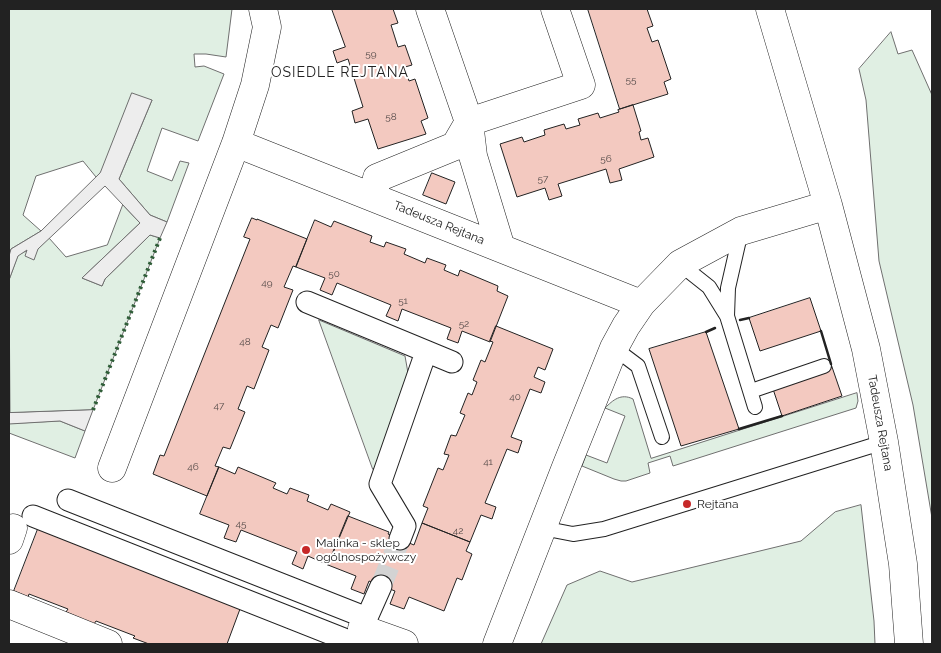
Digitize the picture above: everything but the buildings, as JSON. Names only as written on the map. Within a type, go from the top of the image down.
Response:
[{"type":"street","points":[[112,468],[236,143],[255,85],[266,27],[263,9]]},
{"type":"street","points":[[430,9],[469,122],[473,156],[501,248]]},
{"type":"street","points":[[373,197],[377,178],[455,146],[469,122],[581,85],[555,9]]},
{"type":"street","name":"Tadeusza Rejtana","points":[[770,9],[828,205],[866,349],[884,442],[903,564],[910,644]]},
{"type":"street","name":"Tadeusza Rejtana","points":[[236,143],[640,304]]},
{"type":"street","points":[[497,644],[614,348],[640,304],[680,264],[741,232],[828,205]]},
{"type":"street","points":[[306,302],[452,362]]},
{"type":"street","points":[[400,539],[405,526],[380,484],[426,352]]},
{"type":"street","points":[[68,500],[359,634]]},
{"type":"street","points":[[18,528],[359,634],[404,644]]},
{"type":"street","points":[[359,634],[381,586]]},
{"type":"street","points":[[9,604],[108,644]]},
{"type":"lane","points":[[727,316],[728,288],[741,232]]},
{"type":"lane","points":[[680,264],[709,287],[727,316],[755,407]]},
{"type":"lane","points":[[614,348],[638,366],[662,437]]},
{"type":"lane","points":[[750,391],[824,366]]},
{"type":"lane","points":[[542,528],[573,534],[604,529],[884,442]]},
{"type":"green space","points":[[9,9],[232,9],[226,57],[194,54],[195,67],[204,66],[224,74],[198,141],[162,128],[147,171],[172,181],[180,161],[189,163],[167,222],[150,215],[119,179],[152,100],[96,177],[83,161],[36,176],[23,215],[41,231],[11,249],[9,256]]},
{"type":"green space","points":[[891,32],[898,54],[912,50],[932,95],[932,518],[913,405],[879,261],[866,100],[859,69]]},
{"type":"green space","points":[[123,205],[140,223],[82,278],[102,286],[105,279],[150,235],[160,238],[93,410],[10,413],[9,280],[18,255],[28,250],[38,249],[49,238],[66,257],[107,245]]},
{"type":"green space","points":[[319,320],[405,356],[408,373],[376,467],[373,469]]},
{"type":"green space","points":[[857,393],[858,401],[856,408],[673,466],[670,456],[648,463],[650,473],[626,481],[614,479],[582,466],[586,455],[607,463],[625,416],[605,408],[621,397],[633,399],[651,458]]},
{"type":"green space","points":[[60,421],[85,431],[75,458],[9,433],[9,424]]},
{"type":"green space","points":[[861,505],[875,644],[541,644],[567,585],[600,571],[632,582],[801,541],[835,512]]},
{"type":"shaded area","points":[[132,93],[152,100],[119,179],[150,215],[167,222],[160,238],[150,235],[105,279],[102,286],[82,278],[140,223],[105,186],[38,249],[34,260],[25,256],[27,250],[18,256],[9,280],[9,256],[11,249],[41,231],[100,173]]},
{"type":"shaded area","points":[[93,410],[85,431],[60,421],[9,424],[9,413]]},
{"type":"tunnel","points":[[381,586],[400,539]]},
{"type":"hedge","points":[[93,410],[160,238]]},
{"type":"wall","points":[[740,320],[749,318]]},
{"type":"wall","points":[[706,332],[715,328]]},
{"type":"wall","points":[[821,331],[831,364]]},
{"type":"wall","points":[[739,429],[782,416]]},
{"type":"place","name":"Rejtana","points":[[687,504]]},
{"type":"place","name":"Malinka - sklep ogólnospożywczy","points":[[306,550]]},
{"type":"district","name":"OSIEDLE REJTANA","points":[[340,73]]}]
